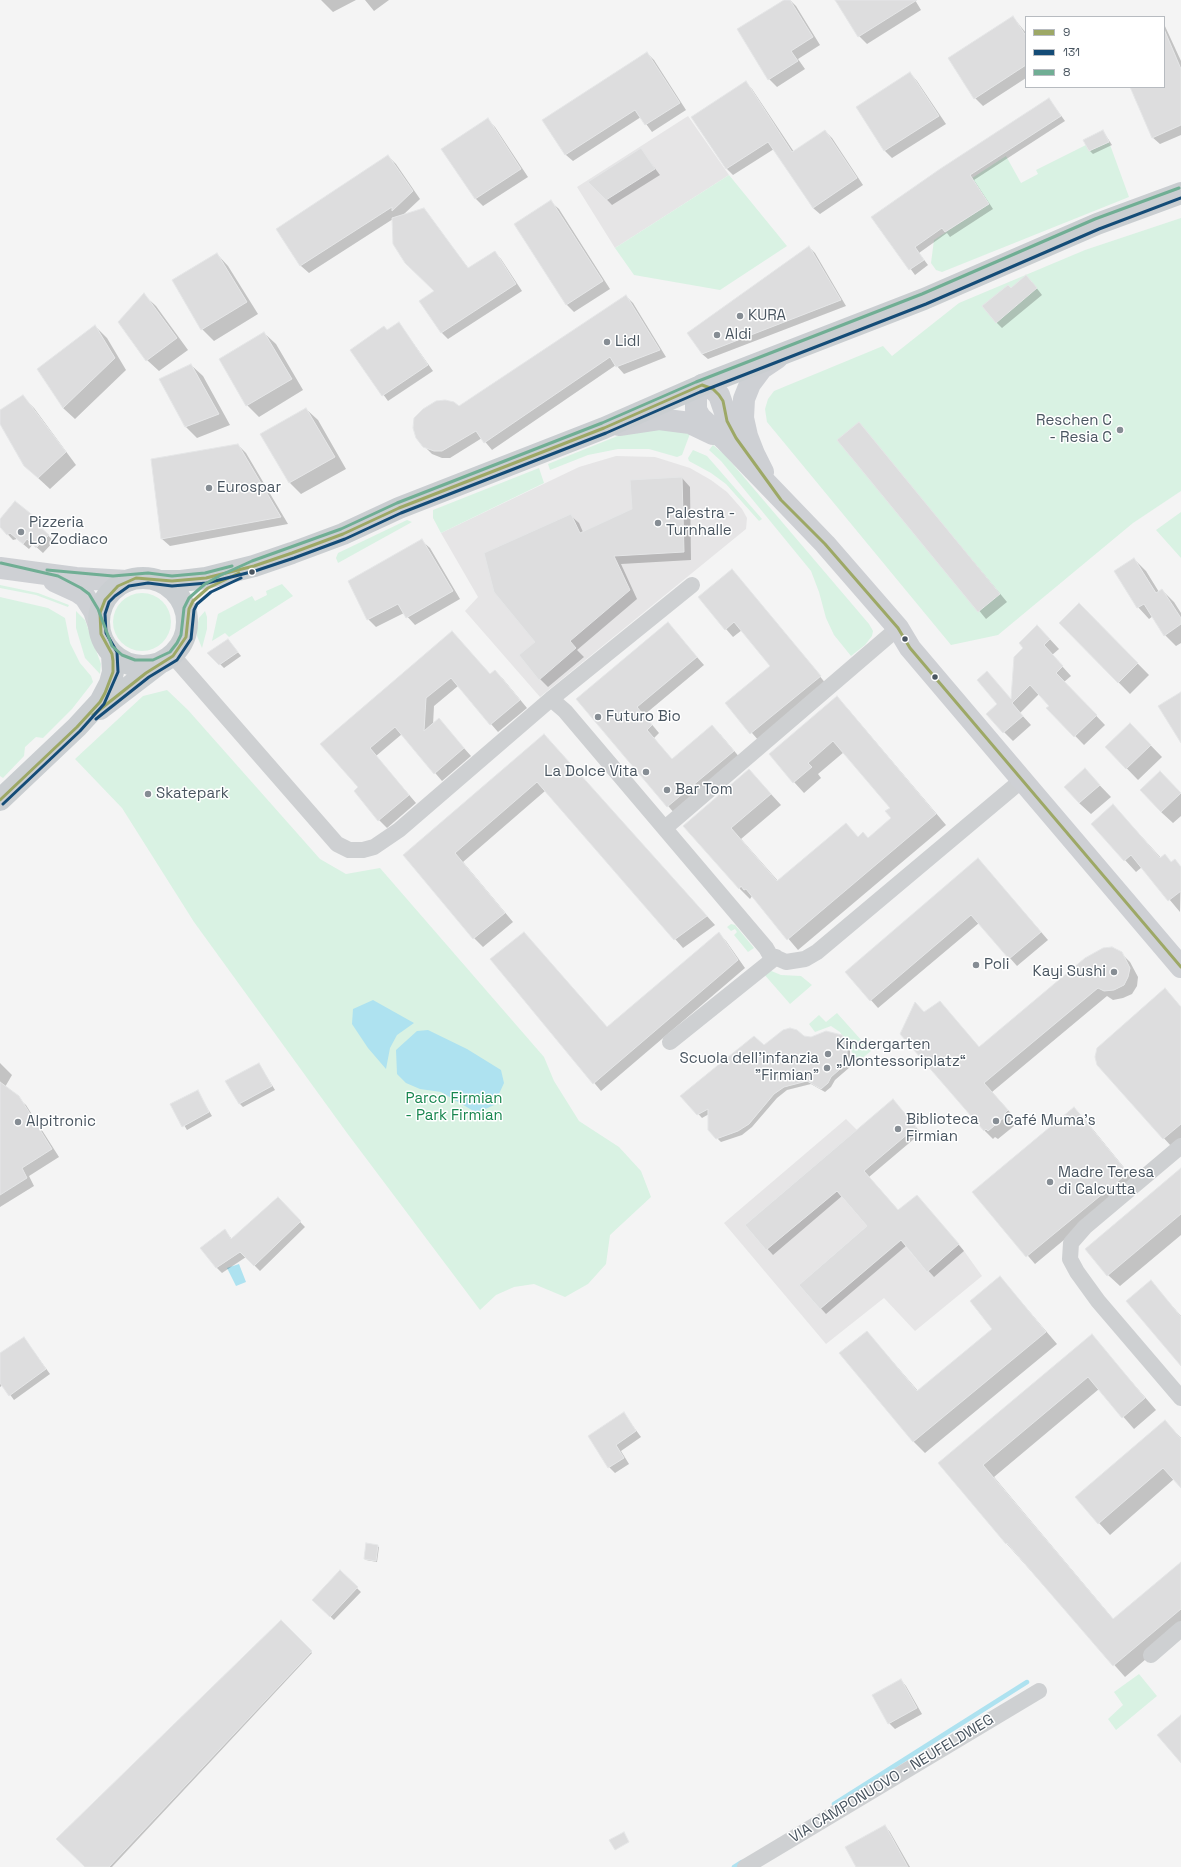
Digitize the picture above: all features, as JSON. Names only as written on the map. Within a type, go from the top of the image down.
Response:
[{"type":"main road","points":[[0,568],[26,573],[106,581],[127,581],[148,578],[160,581],[181,581],[206,578],[254,566],[343,534],[399,508],[604,428],[700,386],[924,299],[1097,224],[1181,193]]},
{"type":"main road","points":[[776,494],[756,459],[748,436],[743,418],[744,399],[750,384],[762,368],[786,352]]},
{"type":"main road","points":[[700,386],[697,392],[696,410],[700,417],[734,449],[825,544],[898,628],[910,648],[1181,967]]},
{"type":"main road","points":[[700,386],[713,389],[719,395],[733,434],[776,494]]},
{"type":"main road","points":[[604,428],[659,418],[690,423],[714,435],[734,449]]},
{"type":"main road","points":[[77,727],[146,673],[173,656],[186,637],[188,609],[193,601],[208,588],[254,566]]},
{"type":"main road","points":[[0,800],[77,727],[100,702],[110,683],[113,661],[112,654],[101,634],[90,603],[78,592],[56,582],[26,573]]},
{"type":"main road","points":[[99,626],[100,613],[105,600],[114,589],[127,581]]},
{"type":"main road","points":[[160,581],[176,591],[182,599],[188,616]]},
{"type":"main road","points":[[108,649],[119,659],[134,665],[154,665],[173,656]]},
{"type":"street","points":[[173,656],[337,844],[349,850],[363,850],[374,847],[399,830],[551,699],[692,585]]},
{"type":"street","points":[[665,828],[898,628]]},
{"type":"street","points":[[551,699],[565,712],[665,828],[766,948],[770,955],[786,962],[805,959],[817,952],[1022,780]]},
{"type":"street","points":[[670,1042],[776,958]]},
{"type":"street","points":[[1181,1146],[1085,1227],[1071,1243],[1070,1259],[1077,1272],[1098,1302],[1181,1398]]},
{"type":"street","points":[[1151,1655],[1181,1629]]},
{"type":"street","name":"VIA CAMPONUOVO - NEUFELDWEG","points":[[745,1867],[1039,1692]]},
{"type":"shaded area","points":[[688,116],[729,175],[615,248],[577,187]]},
{"type":"shaded area","points":[[616,456],[655,457],[690,468],[711,480],[727,492],[742,509],[747,518],[746,529],[540,697],[465,611],[478,597],[441,533],[579,467]]},
{"type":"shaded area","points":[[846,1119],[857,1130],[745,1225],[766,1250],[837,1191],[867,1226],[799,1285],[820,1309],[901,1241],[927,1272],[959,1244],[982,1276],[915,1331],[884,1298],[826,1344],[724,1223]]},
{"type":"green space","points":[[1109,142],[1129,197],[942,272],[936,270],[931,263],[934,240],[989,204],[972,178],[1006,156],[1021,183],[1038,174],[1036,170],[1086,145],[1089,151]]},
{"type":"green space","points":[[729,175],[787,246],[720,290],[634,275],[615,248]]},
{"type":"green space","points":[[1181,218],[1181,491],[1133,523],[998,635],[951,645],[767,422],[765,409],[768,399],[774,391],[883,346],[892,356],[959,303],[1085,250]]},
{"type":"green space","points":[[648,427],[691,431],[682,455],[677,457],[649,449],[618,449],[588,455],[550,470],[548,464],[630,431]]},
{"type":"green space","points":[[713,445],[725,455],[869,624],[873,631],[872,636],[865,645],[851,656],[834,635],[826,618],[819,592],[811,571],[721,461],[709,450]]},
{"type":"green space","points":[[693,450],[707,456],[762,519],[759,521],[726,484],[711,473],[689,461],[688,458]]},
{"type":"green space","points":[[539,468],[544,483],[441,533],[433,518],[433,510]]},
{"type":"green space","points":[[1181,512],[1181,558],[1156,530]]},
{"type":"green space","points":[[407,520],[412,522],[338,563],[336,558],[338,553]]},
{"type":"green space","points":[[282,584],[293,596],[229,637],[225,633],[212,641],[218,614],[252,596],[255,601],[267,595],[266,591]]},
{"type":"green space","points":[[0,585],[38,593],[69,605],[68,607],[36,595],[0,588]]},
{"type":"green space","points":[[142,593],[158,598],[166,606],[171,622],[166,638],[158,646],[142,651],[126,646],[118,638],[113,622],[118,606],[126,598]]},
{"type":"green space","points":[[0,597],[48,608],[65,618],[70,643],[80,663],[91,676],[93,682],[72,709],[43,738],[36,737],[25,747],[24,756],[3,778],[0,776]]},
{"type":"green space","points":[[76,611],[85,620],[101,664],[100,674],[85,658],[76,628]]},
{"type":"green space","points":[[205,611],[207,617],[207,629],[202,648],[197,636],[197,628],[199,618]]},
{"type":"green space","name":"Parco Firmian - Park Firmian","points":[[167,690],[188,710],[320,859],[346,874],[380,868],[544,1057],[554,1081],[579,1121],[619,1147],[641,1171],[651,1197],[610,1235],[606,1264],[588,1284],[565,1297],[534,1284],[514,1287],[496,1295],[480,1310],[347,1133],[194,922],[122,808],[75,759],[143,696]]},
{"type":"green space","points":[[731,924],[735,925],[754,948],[748,952],[734,935],[737,932],[735,929],[731,931],[727,927]]},
{"type":"green space","points":[[769,970],[781,975],[801,976],[812,985],[790,1004],[763,973]]},
{"type":"green space","points":[[837,1013],[871,1051],[860,1060],[855,1057],[840,1032],[831,1026],[815,1032],[809,1024],[819,1015],[826,1022]]},
{"type":"green space","points":[[1139,1674],[1157,1696],[1116,1730],[1108,1719],[1123,1705],[1114,1692]]},
{"type":"water","points":[[373,1000],[414,1023],[397,1035],[390,1048],[386,1069],[368,1048],[352,1024],[353,1009]]},
{"type":"water","points":[[428,1030],[467,1049],[501,1070],[504,1083],[494,1105],[477,1113],[441,1092],[420,1089],[406,1083],[397,1074],[396,1050],[417,1031]]},
{"type":"water","points":[[239,1264],[246,1282],[236,1286],[227,1268]]},
{"type":"building","points":[[784,0],[790,0],[813,37],[791,51],[798,61],[768,80],[737,29]]},
{"type":"building","points":[[835,0],[917,0],[858,37]]},
{"type":"building","points":[[1013,16],[1025,34],[1025,66],[974,99],[948,58]]},
{"type":"building","points":[[1165,31],[1181,69],[1181,125],[1152,138],[1130,88],[1165,88]]},
{"type":"building","points":[[647,52],[680,103],[645,125],[635,110],[565,155],[542,120]]},
{"type":"building","points":[[910,72],[939,116],[884,151],[856,107]]},
{"type":"building","points":[[746,81],[792,152],[825,130],[857,178],[813,208],[768,142],[726,169],[691,117]]},
{"type":"building","points":[[1049,98],[1061,116],[970,175],[989,204],[945,232],[942,228],[915,247],[924,260],[909,270],[871,217],[940,169]]},
{"type":"building","points":[[488,118],[521,169],[475,199],[441,149]]},
{"type":"building","points":[[1103,130],[1109,142],[1089,151],[1083,140]]},
{"type":"building","points":[[641,148],[655,169],[606,200],[588,182]]},
{"type":"building","points":[[388,155],[413,191],[392,211],[392,207],[300,266],[276,229]]},
{"type":"building","points":[[551,200],[603,281],[566,305],[514,224]]},
{"type":"building","points":[[424,208],[468,268],[495,251],[516,284],[441,333],[419,301],[434,291],[405,263],[393,244],[392,218]]},
{"type":"building","points":[[809,246],[841,300],[702,354],[687,333]]},
{"type":"building","points":[[217,253],[247,302],[201,330],[172,280]]},
{"type":"building","points":[[1026,275],[1037,288],[996,323],[982,306],[1008,285],[1011,288]]},
{"type":"building","points":[[144,293],[177,338],[146,361],[118,322]]},
{"type":"building","points":[[626,295],[660,350],[616,367],[610,357],[484,443],[476,431],[442,451],[434,451],[423,447],[416,438],[413,428],[414,418],[423,409],[436,401],[445,400],[454,402],[459,406]]},
{"type":"building","points":[[399,322],[428,365],[382,396],[350,350],[384,326],[387,330]]},
{"type":"building","points":[[95,325],[115,358],[63,408],[37,369]]},
{"type":"building","points":[[264,332],[292,379],[246,406],[219,359]]},
{"type":"building","points":[[191,364],[219,414],[185,427],[159,379]]},
{"type":"building","points":[[23,395],[66,452],[38,478],[24,466],[0,424],[0,410]]},
{"type":"building","points":[[306,408],[335,457],[289,483],[260,434]]},
{"type":"building","points":[[859,422],[1000,594],[978,612],[837,440]]},
{"type":"building","name":"Eurospar","points":[[238,444],[281,517],[161,539],[151,459]]},
{"type":"building","points":[[682,477],[684,552],[614,556],[630,590],[570,641],[576,648],[539,680],[519,655],[535,642],[494,592],[484,553],[571,514],[580,533],[632,509],[630,480]]},
{"type":"building","points":[[15,501],[40,521],[37,524],[49,535],[36,548],[27,539],[23,544],[10,533],[7,535],[0,527],[0,519]]},
{"type":"building","points":[[422,539],[453,591],[406,618],[398,604],[367,620],[348,581]]},
{"type":"building","points":[[1134,558],[1156,593],[1162,589],[1181,618],[1181,624],[1164,636],[1144,604],[1137,608],[1114,571]]},
{"type":"building","points":[[732,569],[821,676],[750,734],[725,703],[770,666],[734,622],[725,630],[698,597]]},
{"type":"building","points":[[1079,603],[1138,663],[1118,683],[1059,623]]},
{"type":"building","points":[[668,622],[697,657],[637,707],[652,725],[647,730],[672,759],[712,725],[734,751],[667,807],[576,699]]},
{"type":"building","points":[[1037,625],[1050,639],[1044,645],[1063,666],[1056,673],[1097,715],[1074,737],[1046,708],[1049,706],[1030,685],[1012,703],[1023,716],[1003,733],[986,714],[997,704],[977,680],[987,671],[1011,699],[1014,657],[1023,648],[1019,643]]},
{"type":"building","points":[[452,631],[490,674],[495,670],[520,700],[490,725],[451,678],[426,698],[424,731],[439,718],[464,748],[434,774],[395,727],[370,748],[409,795],[378,821],[354,791],[358,787],[320,744]]},
{"type":"building","points":[[228,639],[238,652],[219,665],[207,653]]},
{"type":"building","points":[[1181,692],[1181,743],[1158,706]]},
{"type":"building","points":[[837,696],[936,814],[787,940],[746,889],[744,890],[741,886],[739,889],[683,826],[749,769],[771,794],[731,828],[777,881],[846,823],[858,837],[863,832],[868,838],[891,818],[885,811],[890,808],[833,741],[808,763],[812,767],[793,783],[769,754]]},
{"type":"building","points":[[1130,723],[1151,745],[1126,769],[1105,747]]},
{"type":"building","points":[[544,734],[707,916],[674,940],[537,782],[455,853],[505,913],[473,939],[403,855]]},
{"type":"building","points":[[1085,768],[1100,785],[1079,803],[1064,787]]},
{"type":"building","points":[[1160,771],[1181,793],[1161,812],[1140,790]]},
{"type":"building","points":[[1113,804],[1160,858],[1165,854],[1171,862],[1175,859],[1181,867],[1181,891],[1168,901],[1131,855],[1124,861],[1091,824]]},
{"type":"building","points":[[978,858],[1041,932],[1009,959],[971,915],[870,1001],[845,972]]},
{"type":"building","points":[[524,932],[607,1027],[719,932],[738,960],[593,1084],[490,959]]},
{"type":"building","points":[[1112,947],[1122,952],[1130,968],[1124,985],[1114,990],[1104,991],[1098,988],[984,1083],[1008,1110],[1004,1114],[1006,1116],[988,1131],[986,1129],[984,1131],[900,1034],[915,1002],[924,1012],[940,1001],[979,1047],[1085,958],[1103,948]]},
{"type":"building","points":[[1165,988],[1181,1007],[1181,1124],[1163,1139],[1097,1065],[1095,1057],[1097,1048]]},
{"type":"building","points":[[790,1028],[797,1030],[804,1036],[811,1037],[826,1031],[842,1035],[847,1041],[847,1063],[831,1077],[828,1083],[821,1089],[807,1081],[784,1087],[774,1094],[749,1124],[738,1131],[716,1139],[708,1130],[708,1109],[697,1115],[680,1096],[754,1036],[764,1045],[783,1030]]},
{"type":"building","points":[[259,1063],[272,1086],[239,1104],[225,1081]]},
{"type":"building","name":"Alpitronic","points":[[0,1082],[19,1096],[52,1149],[22,1168],[27,1178],[0,1195]]},
{"type":"building","points":[[198,1090],[209,1112],[182,1127],[170,1104]]},
{"type":"building","points":[[893,1099],[916,1127],[864,1171],[898,1210],[917,1195],[959,1244],[927,1272],[901,1240],[820,1309],[799,1285],[867,1226],[837,1191],[766,1250],[745,1225]]},
{"type":"building","name":"Madre Teresa di Calcutta","points":[[1074,1107],[1128,1173],[1026,1257],[972,1192]]},
{"type":"building","points":[[1181,1168],[1181,1214],[1107,1276],[1085,1249]]},
{"type":"building","points":[[278,1197],[301,1221],[254,1266],[240,1252],[216,1268],[200,1248],[225,1229],[231,1239]]},
{"type":"building","points":[[1000,1276],[1046,1332],[913,1442],[839,1353],[867,1331],[917,1391],[992,1329],[970,1301]]},
{"type":"building","points":[[1151,1280],[1181,1317],[1181,1366],[1126,1301]]},
{"type":"building","points":[[1092,1334],[1145,1398],[1122,1418],[1088,1377],[983,1465],[1113,1619],[1181,1562],[1181,1609],[1113,1666],[1007,1543],[1006,1544],[938,1463]]},
{"type":"building","points":[[24,1337],[46,1369],[9,1396],[0,1383],[0,1353]]},
{"type":"building","points":[[624,1412],[636,1431],[616,1445],[624,1458],[608,1468],[588,1436]]},
{"type":"building","points":[[1165,1420],[1181,1439],[1181,1488],[1163,1468],[1098,1524],[1075,1497]]},
{"type":"building","points":[[366,1543],[378,1545],[376,1561],[364,1559]]},
{"type":"building","points":[[340,1570],[358,1587],[330,1617],[312,1600]]},
{"type":"building","points":[[281,1620],[312,1651],[109,1867],[85,1867],[56,1839]]},
{"type":"building","points":[[901,1679],[917,1708],[888,1724],[872,1695]]},
{"type":"building","points":[[1181,1715],[1181,1763],[1157,1735]]},
{"type":"building","points":[[885,1825],[908,1867],[856,1867],[845,1847]]},
{"type":"building","points":[[624,1832],[629,1842],[615,1850],[609,1840]]},
{"type":"waterway","points":[[834,1804],[1027,1682]]},
{"type":"waterway","points":[[734,1867],[742,1862]]},
{"type":"transit line","name":"8","points":[[1,563],[58,576],[81,588],[89,594],[98,609],[112,646],[122,655],[135,660],[153,660],[170,652],[177,643],[181,635],[184,608],[189,598],[205,584],[221,575],[252,561],[341,529],[397,503],[602,423],[696,382],[922,294],[1095,219],[1179,188]]},
{"type":"transit line","name":"131","points":[[3,804],[80,731],[104,704],[118,672],[117,652],[106,633],[105,614],[109,602],[129,586],[148,583],[172,586],[207,583],[255,571],[294,558],[345,539],[401,513],[606,433],[700,392],[926,304],[1099,229],[1181,198]]},
{"type":"transit line","name":"9","points":[[0,800],[77,727],[100,702],[105,693],[113,672],[113,661],[112,654],[101,634],[100,613],[105,600],[118,586],[136,578],[172,581],[206,578],[254,566],[292,553],[343,534],[399,508],[604,428],[702,385],[713,389],[719,395],[723,401],[727,421],[736,438],[781,500],[825,544],[898,628],[910,648],[1181,967]]},
{"type":"transit line","name":"8","points":[[47,570],[113,576],[148,573],[172,576],[205,573],[232,566]]},
{"type":"transit line","name":"9","points":[[93,715],[146,673],[173,656],[186,637],[189,609],[193,601],[208,588],[239,573]]},
{"type":"transit line","name":"131","points":[[96,719],[149,677],[177,660],[191,639],[194,610],[197,604],[211,592],[241,578]]},
{"type":"place","name":"KURA","points":[[740,316]]},
{"type":"place","name":"Aldi","points":[[717,335]]},
{"type":"place","name":"Lidl","points":[[607,342]]},
{"type":"place","name":"Reschen C - Resia C","points":[[1120,430]]},
{"type":"place","name":"Eurospar","points":[[209,488]]},
{"type":"place","name":"Palestra - Turnhalle","points":[[658,523]]},
{"type":"place","name":"Pizzeria Lo Zodiaco","points":[[21,532]]},
{"type":"place","name":"Futuro Bio","points":[[598,717]]},
{"type":"place","name":"La Dolce Vita","points":[[646,772]]},
{"type":"place","name":"Bar Tom","points":[[667,790]]},
{"type":"place","name":"Skatepark","points":[[148,794]]},
{"type":"place","name":"Poli","points":[[976,965]]},
{"type":"place","name":"Kayi Sushi","points":[[1114,972]]},
{"type":"place","name":"Kindergarten „Montessoriplatz“","points":[[828,1054]]},
{"type":"place","name":"Scuola dell’infanzia \"Firmian\"","points":[[827,1068]]},
{"type":"place","name":"Café Muma's","points":[[996,1121]]},
{"type":"place","name":"Alpitronic","points":[[18,1122]]},
{"type":"place","name":"Biblioteca Firmian","points":[[898,1129]]},
{"type":"place","name":"Madre Teresa di Calcutta","points":[[1050,1182]]}]
